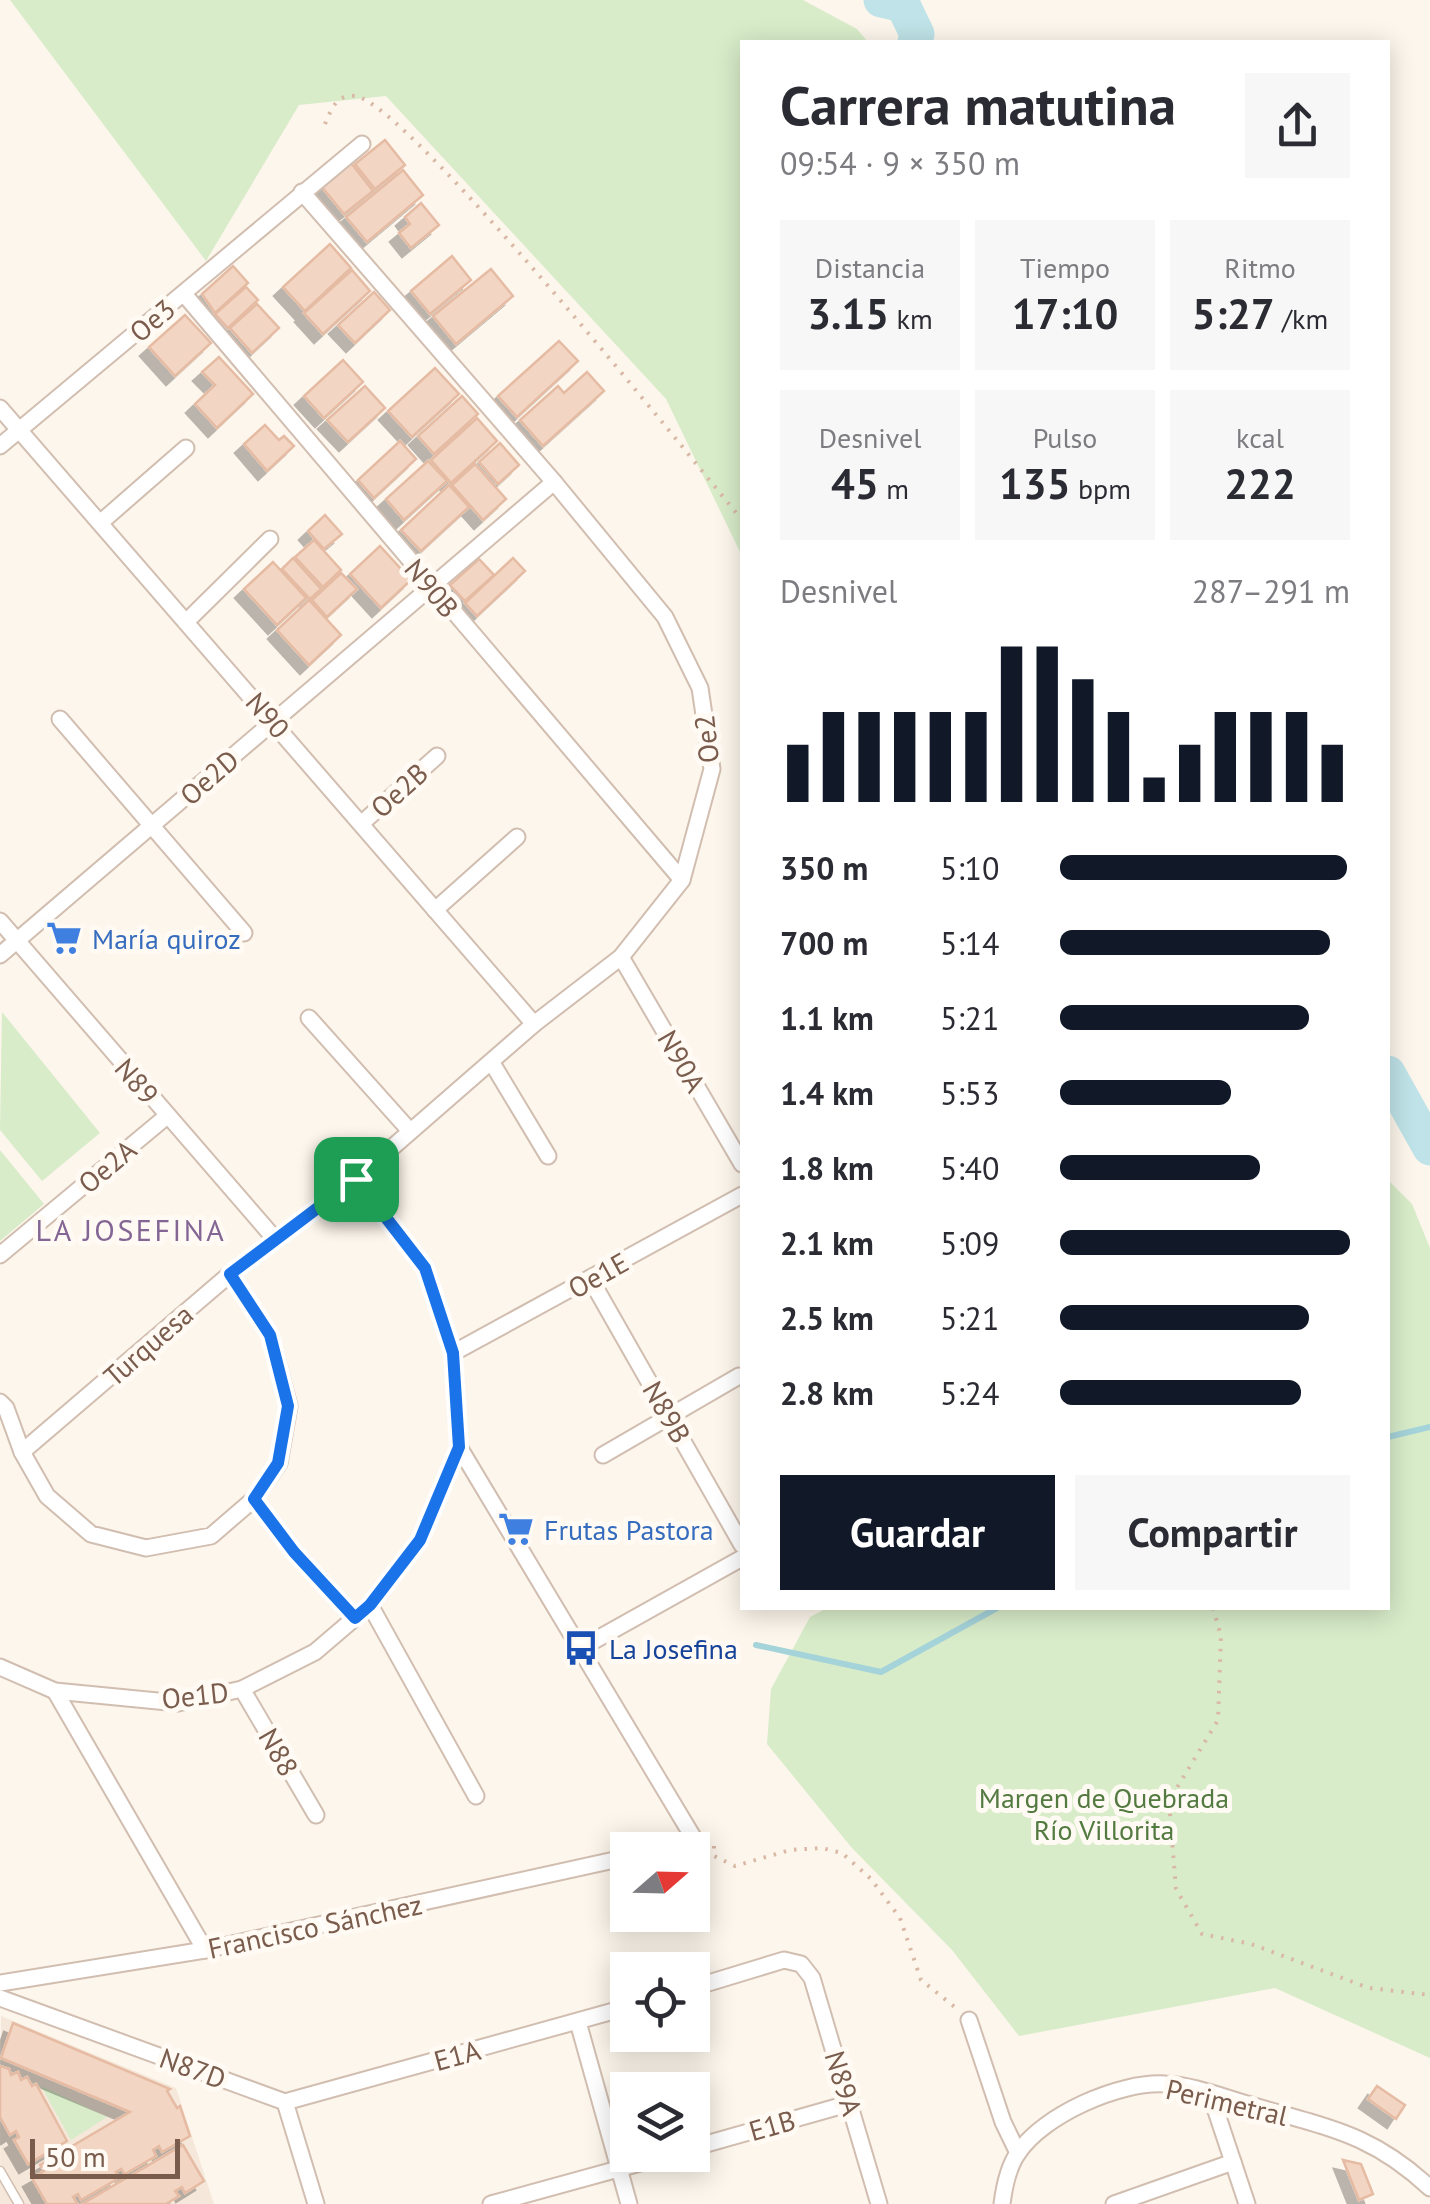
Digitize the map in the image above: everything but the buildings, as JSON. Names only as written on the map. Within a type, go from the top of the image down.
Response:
[{"type":"street","name":"Oe3","points":[[0,446],[362,144]]},
{"type":"street","name":"Oe2","points":[[275,1239],[356,1179],[534,1024],[621,957],[682,880],[712,769],[700,688],[665,617],[554,482],[302,192]]},
{"type":"street","name":"N90B","points":[[184,294],[682,880]]},
{"type":"street","name":"N90","points":[[0,408],[534,1024]]},
{"type":"street","points":[[100,524],[186,448]]},
{"type":"street","name":"Oe2D","points":[[0,955],[554,482]]},
{"type":"street","points":[[186,622],[270,539]]},
{"type":"street","points":[[60,719],[244,933]]},
{"type":"street","name":"Oe2B","points":[[362,824],[437,756]]},
{"type":"street","points":[[435,910],[517,837]]},
{"type":"street","name":"N89","points":[[0,921],[275,1239]]},
{"type":"street","name":"N90A","points":[[621,957],[740,1161]]},
{"type":"street","points":[[309,1018],[410,1131]]},
{"type":"street","points":[[492,1063],[548,1156]]},
{"type":"street","name":"Oe2A","points":[[0,1255],[167,1116]]},
{"type":"street","points":[[356,1179],[425,1268],[453,1353],[459,1447],[420,1540],[370,1605],[476,1796]]},
{"type":"street","name":"Oe1E","points":[[453,1353],[740,1196]]},
{"type":"street","name":"Turquesa","points":[[22,1452],[275,1239]]},
{"type":"street","points":[[0,1402],[47,1496],[91,1534],[146,1548],[212,1536],[254,1499],[278,1463],[288,1406],[270,1335],[230,1274]]},
{"type":"street","name":"N89B","points":[[591,1280],[740,1541]]},
{"type":"street","points":[[603,1455],[739,1376]]},
{"type":"street","points":[[459,1447],[690,1832]]},
{"type":"street","points":[[254,1499],[294,1552],[355,1618]]},
{"type":"street","points":[[580,1648],[740,1559]]},
{"type":"street","name":"Oe1D","points":[[0,1667],[55,1691],[178,1702],[242,1689],[314,1652],[370,1605]]},
{"type":"street","name":"N88","points":[[242,1689],[316,1815]]},
{"type":"street","points":[[55,1691],[205,1950]]},
{"type":"street","name":"Francisco Sánchez","points":[[0,1983],[205,1950],[610,1861]]},
{"type":"street","name":"N89A","points":[[710,1983],[784,1960],[801,1964],[812,1978],[879,2204]]},
{"type":"street","name":"N87D","points":[[0,1998],[285,2102]]},
{"type":"street","name":"E1A","points":[[285,2102],[610,2012]]},
{"type":"street","points":[[969,2020],[1003,2122],[1018,2153]]},
{"type":"street","points":[[578,2022],[610,2137]]},
{"type":"street","name":"Perimetral","points":[[1002,2204],[1018,2153],[1059,2115],[1107,2093],[1163,2084],[1210,2093],[1352,2134],[1400,2160],[1430,2188]]},
{"type":"street","points":[[1210,2093],[1247,2204]]},
{"type":"street","points":[[285,2102],[316,2204]]},
{"type":"street","name":"E1B","points":[[710,2143],[851,2103]]},
{"type":"street","points":[[1114,2204],[1234,2162]]},
{"type":"street","points":[[492,2204],[610,2171]]},
{"type":"street","points":[[620,2172],[629,2204]]},
{"type":"lane","points":[[0,2170],[19,2204]]},
{"type":"path","points":[[324,124],[342,97],[352,96],[378,106],[402,127],[531,266],[740,518]]},
{"type":"path","points":[[1214,1610],[1221,1636],[1218,1720],[1169,1801],[1176,1889],[1202,1934],[1251,1944],[1369,1988],[1430,1995]]},
{"type":"path","points":[[710,1837],[714,1835],[714,1856],[735,1866],[790,1850],[822,1848],[842,1853],[872,1879],[900,1918],[922,1980],[969,2020]]},
{"type":"shaded area","points":[[1,2016],[176,2088],[214,2204],[0,2204]]},
{"type":"green space","points":[[10,0],[803,0],[857,29],[866,40],[740,40],[740,552],[666,399],[386,96],[299,105],[206,261]]},
{"type":"green space","points":[[2,1012],[100,1133],[42,1181],[0,1130]]},
{"type":"green space","points":[[0,1150],[44,1204],[0,1241]]},
{"type":"green space","name":"Margen de Quebrada Río Villorita","points":[[1390,1182],[1412,1204],[1430,1248],[1430,2058],[1275,1988],[1019,2036],[952,1950],[852,1848],[767,1744],[771,1689],[810,1617],[823,1610],[1390,1610]]},
{"type":"green space","points":[[41,2086],[107,2117],[71,2140]]},
{"type":"waterway","points":[[881,0],[903,5],[917,34],[916,40]]},
{"type":"waterway","points":[[1390,1077],[1430,1148]]},
{"type":"waterway","points":[[1390,1437],[1430,1427]]},
{"type":"waterway","points":[[756,1645],[881,1672],[993,1610]]},
{"type":"place","name":"María quiroz","points":[[64,938]]},
{"type":"place","name":"Frutas Pastora","points":[[516,1529]]},
{"type":"place","name":"La Josefina","points":[[581,1648]]},
{"type":"district","name":"LA JOSEFINA","points":[[131,1229]]},
{"type":"route","points":[[356,1179],[425,1268],[453,1353],[459,1447],[420,1540],[370,1605],[355,1618],[294,1552],[254,1499],[278,1463],[288,1406],[270,1335],[230,1274],[356,1179]]}]
